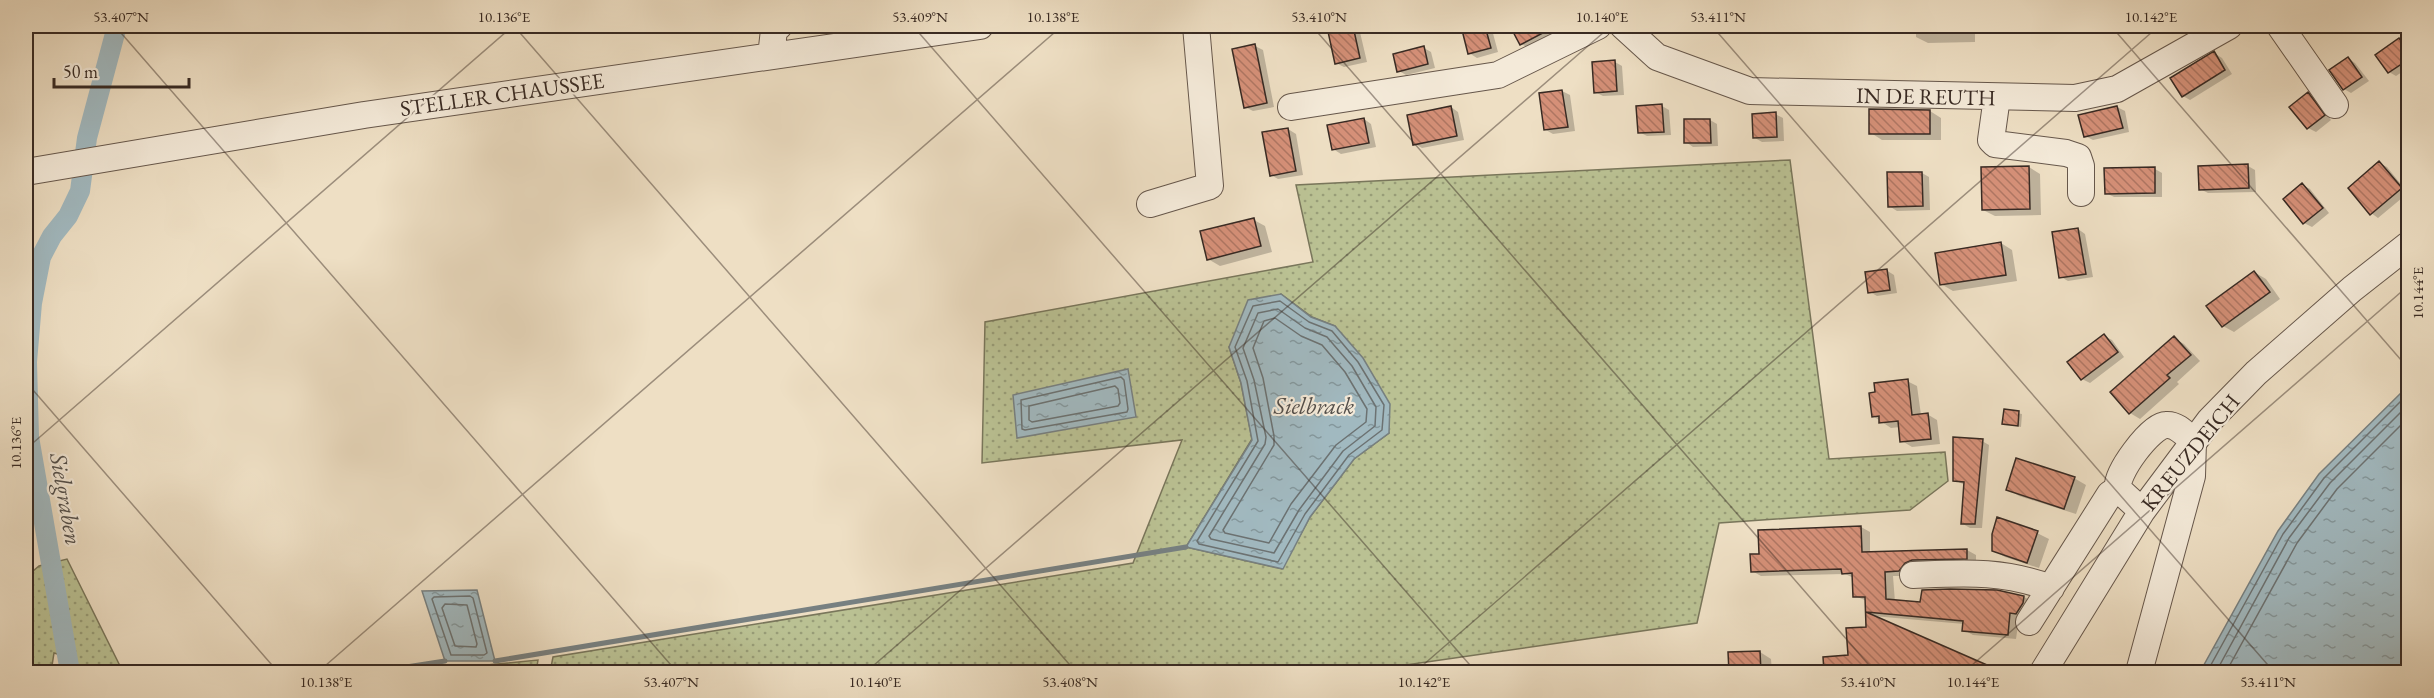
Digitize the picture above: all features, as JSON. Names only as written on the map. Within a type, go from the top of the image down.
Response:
[{"type":"street","points":[[771,56],[774,30],[779,26]]},
{"type":"street","name":"STELLER CHAUSSEE","points":[[26,172],[364,115],[980,26]]},
{"type":"street","points":[[1150,204],[1210,186],[1196,26]]},
{"type":"street","points":[[1291,106],[1498,75],[1598,26]]},
{"type":"street","name":"IN DE REUTH","points":[[1623,26],[1657,57],[1750,91],[2075,98],[2117,89],[2229,26]]},
{"type":"street","points":[[2280,26],[2335,105]]},
{"type":"street","points":[[1997,97],[1991,140],[1995,144],[2066,153],[2078,157],[2081,165],[2081,193]]},
{"type":"street","name":"KREUZDEICH","points":[[2043,672],[2142,511],[2210,420],[2256,373],[2352,289],[2409,245]]},
{"type":"street","points":[[2139,672],[2192,476],[2193,441],[2179,428],[2167,424],[2160,426],[2134,452],[2119,474],[2116,484],[2118,489],[2142,511]]},
{"type":"street","points":[[2030,622],[2110,494],[2118,489]]},
{"type":"street","points":[[1913,575],[1984,572],[2054,583],[2088,599]]},
{"type":"green space","points":[[1790,160],[1829,459],[1945,452],[1948,481],[1910,510],[1719,523],[1697,623],[1357,672],[550,672],[553,657],[1133,563],[1182,440],[982,463],[985,322],[1313,262],[1296,185]],"holes":[[[1281,294],[1312,317],[1335,326],[1389,433],[1354,459],[1310,517],[1282,569],[1186,547],[1252,439],[1241,383],[1229,347]]]},
{"type":"green space","points":[[67,559],[123,672],[76,672],[68,657],[54,653],[51,672],[26,672],[26,577],[39,566]]},
{"type":"green space","points":[[538,660],[536,672],[414,672]]},
{"type":"water","name":"Sielbrack","points":[[1281,294],[1311,317],[1335,326],[1363,358],[1390,404],[1389,433],[1354,459],[1310,517],[1283,569],[1186,547],[1252,440],[1241,383],[1229,347],[1248,300]]},
{"type":"water","points":[[1128,369],[1136,417],[1017,438],[1013,395]]},
{"type":"water","points":[[2408,386],[2408,672],[2200,672],[2278,531],[2319,474]]},
{"type":"water","points":[[477,590],[495,661],[445,661],[422,591]]},
{"type":"building","points":[[1353,26],[1360,58],[1335,64],[1327,27]]},
{"type":"building","points":[[1461,26],[1485,26],[1491,48],[1468,54]]},
{"type":"building","points":[[1510,26],[1556,26],[1520,45]]},
{"type":"building","points":[[2399,38],[2409,52],[2409,59],[2388,73],[2375,55]]},
{"type":"building","points":[[1255,44],[1267,103],[1244,108],[1232,49]]},
{"type":"building","points":[[1424,46],[1428,64],[1397,72],[1393,54]]},
{"type":"building","points":[[2214,51],[2225,70],[2182,97],[2170,78]]},
{"type":"building","points":[[2348,57],[2362,77],[2343,90],[2329,70]]},
{"type":"building","points":[[1615,60],[1617,91],[1594,93],[1592,62]]},
{"type":"building","points":[[1562,90],[1568,127],[1544,130],[1539,93]]},
{"type":"building","points":[[2308,92],[2325,115],[2307,129],[2289,107]]},
{"type":"building","points":[[1662,104],[1664,132],[1638,133],[1636,106]]},
{"type":"building","points":[[1451,106],[1457,136],[1413,145],[1407,115]]},
{"type":"building","points":[[2117,106],[2123,128],[2084,137],[2078,115]]},
{"type":"building","points":[[1869,109],[1930,110],[1930,134],[1869,134]]},
{"type":"building","points":[[1776,112],[1777,137],[1753,138],[1752,114]]},
{"type":"building","points":[[1364,118],[1369,143],[1332,150],[1327,125]]},
{"type":"building","points":[[1684,119],[1710,119],[1711,143],[1684,143]]},
{"type":"building","points":[[1288,128],[1296,171],[1270,176],[1262,132]]},
{"type":"building","points":[[2379,161],[2402,188],[2370,215],[2348,188]]},
{"type":"building","points":[[2248,164],[2249,188],[2199,190],[2198,166]]},
{"type":"building","points":[[2029,166],[2030,209],[1982,210],[1981,167]]},
{"type":"building","points":[[2155,167],[2155,193],[2105,194],[2104,168]]},
{"type":"building","points":[[1887,172],[1922,172],[1923,206],[1888,207]]},
{"type":"building","points":[[2302,183],[2323,208],[2303,224],[2283,199]]},
{"type":"building","points":[[1254,218],[1261,246],[1207,260],[1200,231]]},
{"type":"building","points":[[2078,228],[2086,274],[2059,278],[2052,232]]},
{"type":"building","points":[[2001,242],[2006,275],[1940,285],[1935,253]]},
{"type":"building","points":[[1887,269],[1890,290],[1868,293],[1865,272]]},
{"type":"building","points":[[2254,271],[2270,292],[2222,327],[2206,306]]},
{"type":"building","points":[[2104,334],[2118,352],[2081,380],[2067,362]]},
{"type":"building","points":[[2174,336],[2191,355],[2167,375],[2170,378],[2129,414],[2110,392]]},
{"type":"building","points":[[1908,379],[1912,415],[1928,413],[1931,439],[1900,442],[1898,421],[1879,423],[1879,416],[1872,417],[1869,393],[1875,392],[1874,383]]},
{"type":"building","points":[[2004,409],[2019,411],[2018,426],[2002,424]]},
{"type":"building","points":[[1953,437],[1983,439],[1975,524],[1961,524],[1964,482],[1953,481]]},
{"type":"building","points":[[2016,458],[2075,477],[2064,509],[2006,490]]},
{"type":"building","points":[[1997,517],[2038,531],[2027,563],[1992,551],[1992,534]]},
{"type":"building","points":[[1861,526],[1862,552],[1967,549],[1967,559],[1912,560],[1905,563],[1899,571],[1885,572],[1886,599],[1920,602],[1922,590],[1950,589],[1997,590],[2024,596],[2023,603],[2016,614],[2010,613],[2008,635],[1962,631],[1963,621],[1866,612],[2003,672],[1934,672],[1935,669],[1908,667],[1904,672],[1824,672],[1823,657],[1848,655],[1846,628],[1866,627],[1865,597],[1853,597],[1852,573],[1842,574],[1841,569],[1751,572],[1750,554],[1759,554],[1758,530]]},
{"type":"building","points":[[1760,651],[1761,672],[1729,672],[1728,652]]},
{"type":"waterway","name":"Sielgraben","points":[[70,672],[29,437],[27,362],[32,303],[41,257],[52,236],[68,216],[80,191],[87,138],[117,26]]},
{"type":"waterway","points":[[495,661],[1186,547]]},
{"type":"waterway","points":[[374,672],[445,661]]}]
